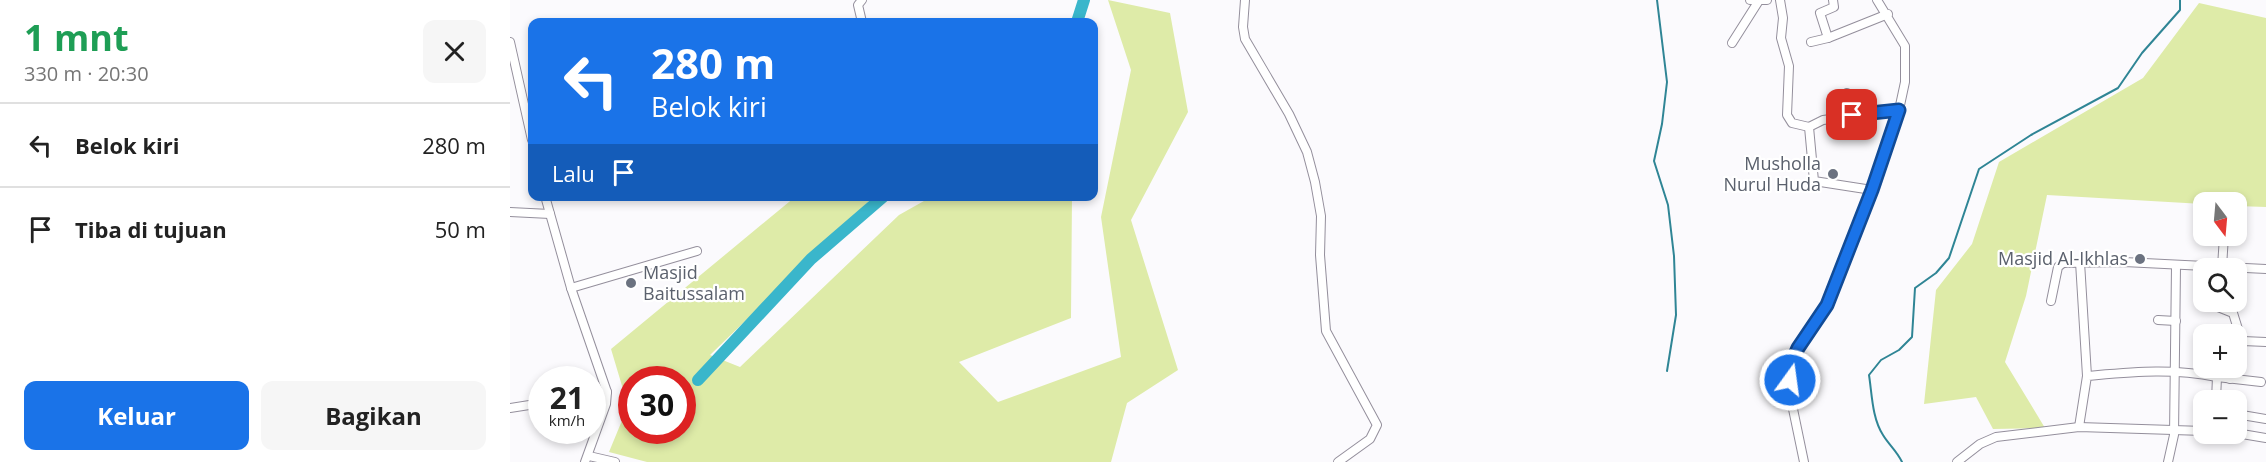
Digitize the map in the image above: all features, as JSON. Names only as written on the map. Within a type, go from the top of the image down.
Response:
[{"type":"street","points":[[861,18],[858,5],[862,0]]},
{"type":"street","points":[[1245,0],[1243,19],[1245,39],[1299,135],[1315,182],[1321,216],[1320,255],[1326,331],[1377,425],[1370,439],[1338,462]]},
{"type":"street","points":[[1732,43],[1754,1],[1767,0]]},
{"type":"street","points":[[1780,0],[1783,18],[1781,38],[1790,66],[1787,115],[1792,123],[1809,127],[1823,120],[1899,110]]},
{"type":"street","points":[[1828,38],[1820,13],[1834,7],[1833,0]]},
{"type":"street","points":[[1804,462],[1793,410],[1790,367],[1798,348],[1827,305],[1872,190],[1899,110],[1905,82],[1906,52],[1902,40],[1888,14],[1877,0]]},
{"type":"street","points":[[1810,42],[1828,38],[1888,14]]},
{"type":"street","points":[[510,42],[528,122]]},
{"type":"street","points":[[1847,93],[1852,115]]},
{"type":"street","points":[[1809,127],[1814,181],[1872,190]]},
{"type":"street","points":[[548,201],[571,288],[607,392],[587,459],[615,462]]},
{"type":"street","points":[[510,212],[550,214]]},
{"type":"street","points":[[571,288],[697,251]]},
{"type":"street","points":[[2051,301],[2058,267],[2063,262],[2124,262],[2193,266]]},
{"type":"street","points":[[2079,427],[2087,376],[2080,262]]},
{"type":"street","points":[[2168,462],[2173,431],[2176,266]]},
{"type":"street","points":[[2247,268],[2266,269]]},
{"type":"street","points":[[2158,320],[2176,321]]},
{"type":"street","points":[[2247,342],[2266,342]]},
{"type":"street","points":[[2087,376],[2175,370],[2193,373]]},
{"type":"street","points":[[2224,378],[2261,382]]},
{"type":"street","points":[[510,408],[528,405]]},
{"type":"street","points":[[2247,415],[2266,418]]},
{"type":"street","points":[[1957,462],[1980,444],[1996,437],[2079,427],[2193,431]]},
{"type":"street","points":[[2247,435],[2266,438]]},
{"type":"green space","points":[[1108,0],[1170,13],[1188,112],[1131,220],[1178,370],[1127,403],[1111,462],[647,462],[609,452],[618,430],[618,444],[696,444],[696,366],[618,366],[618,372],[611,349],[790,201],[869,201],[710,355],[740,367],[899,215],[924,201],[1072,201],[1071,318],[959,362],[998,402],[1121,357],[1101,217],[1131,70]]},
{"type":"green space","points":[[2199,3],[2266,18],[2266,207],[2247,206],[2247,192],[2193,192],[2193,203],[2047,195],[2026,296],[2005,362],[2045,428],[1993,429],[1976,397],[1924,404],[1936,290],[1972,244],[1999,162],[2143,78]]},
{"type":"waterway","points":[[1078,18],[1084,0]]},
{"type":"waterway","points":[[1657,0],[1667,82],[1662,124],[1654,161],[1668,205],[1674,256],[1676,315],[1667,371]]},
{"type":"waterway","points":[[1902,462],[1879,428],[1873,406],[1869,375],[1881,360],[1899,350],[1912,337],[1915,288],[1936,273],[1949,258],[1979,169],[2031,135],[2118,88],[2142,53],[2180,10],[2180,0]]},
{"type":"waterway","points":[[698,380],[811,259],[878,201]]},
{"type":"place","name":"Musholla Nurul Huda","points":[[1833,174]]},
{"type":"place","name":"Masjid Al-Ikhlas","points":[[2140,259]]},
{"type":"place","name":"Masjid Baitussalam","points":[[631,283]]},
{"type":"route","points":[[1790,380],[1790,367],[1798,348],[1827,305],[1872,190],[1890,130],[1899,110],[1852,115]]}]
